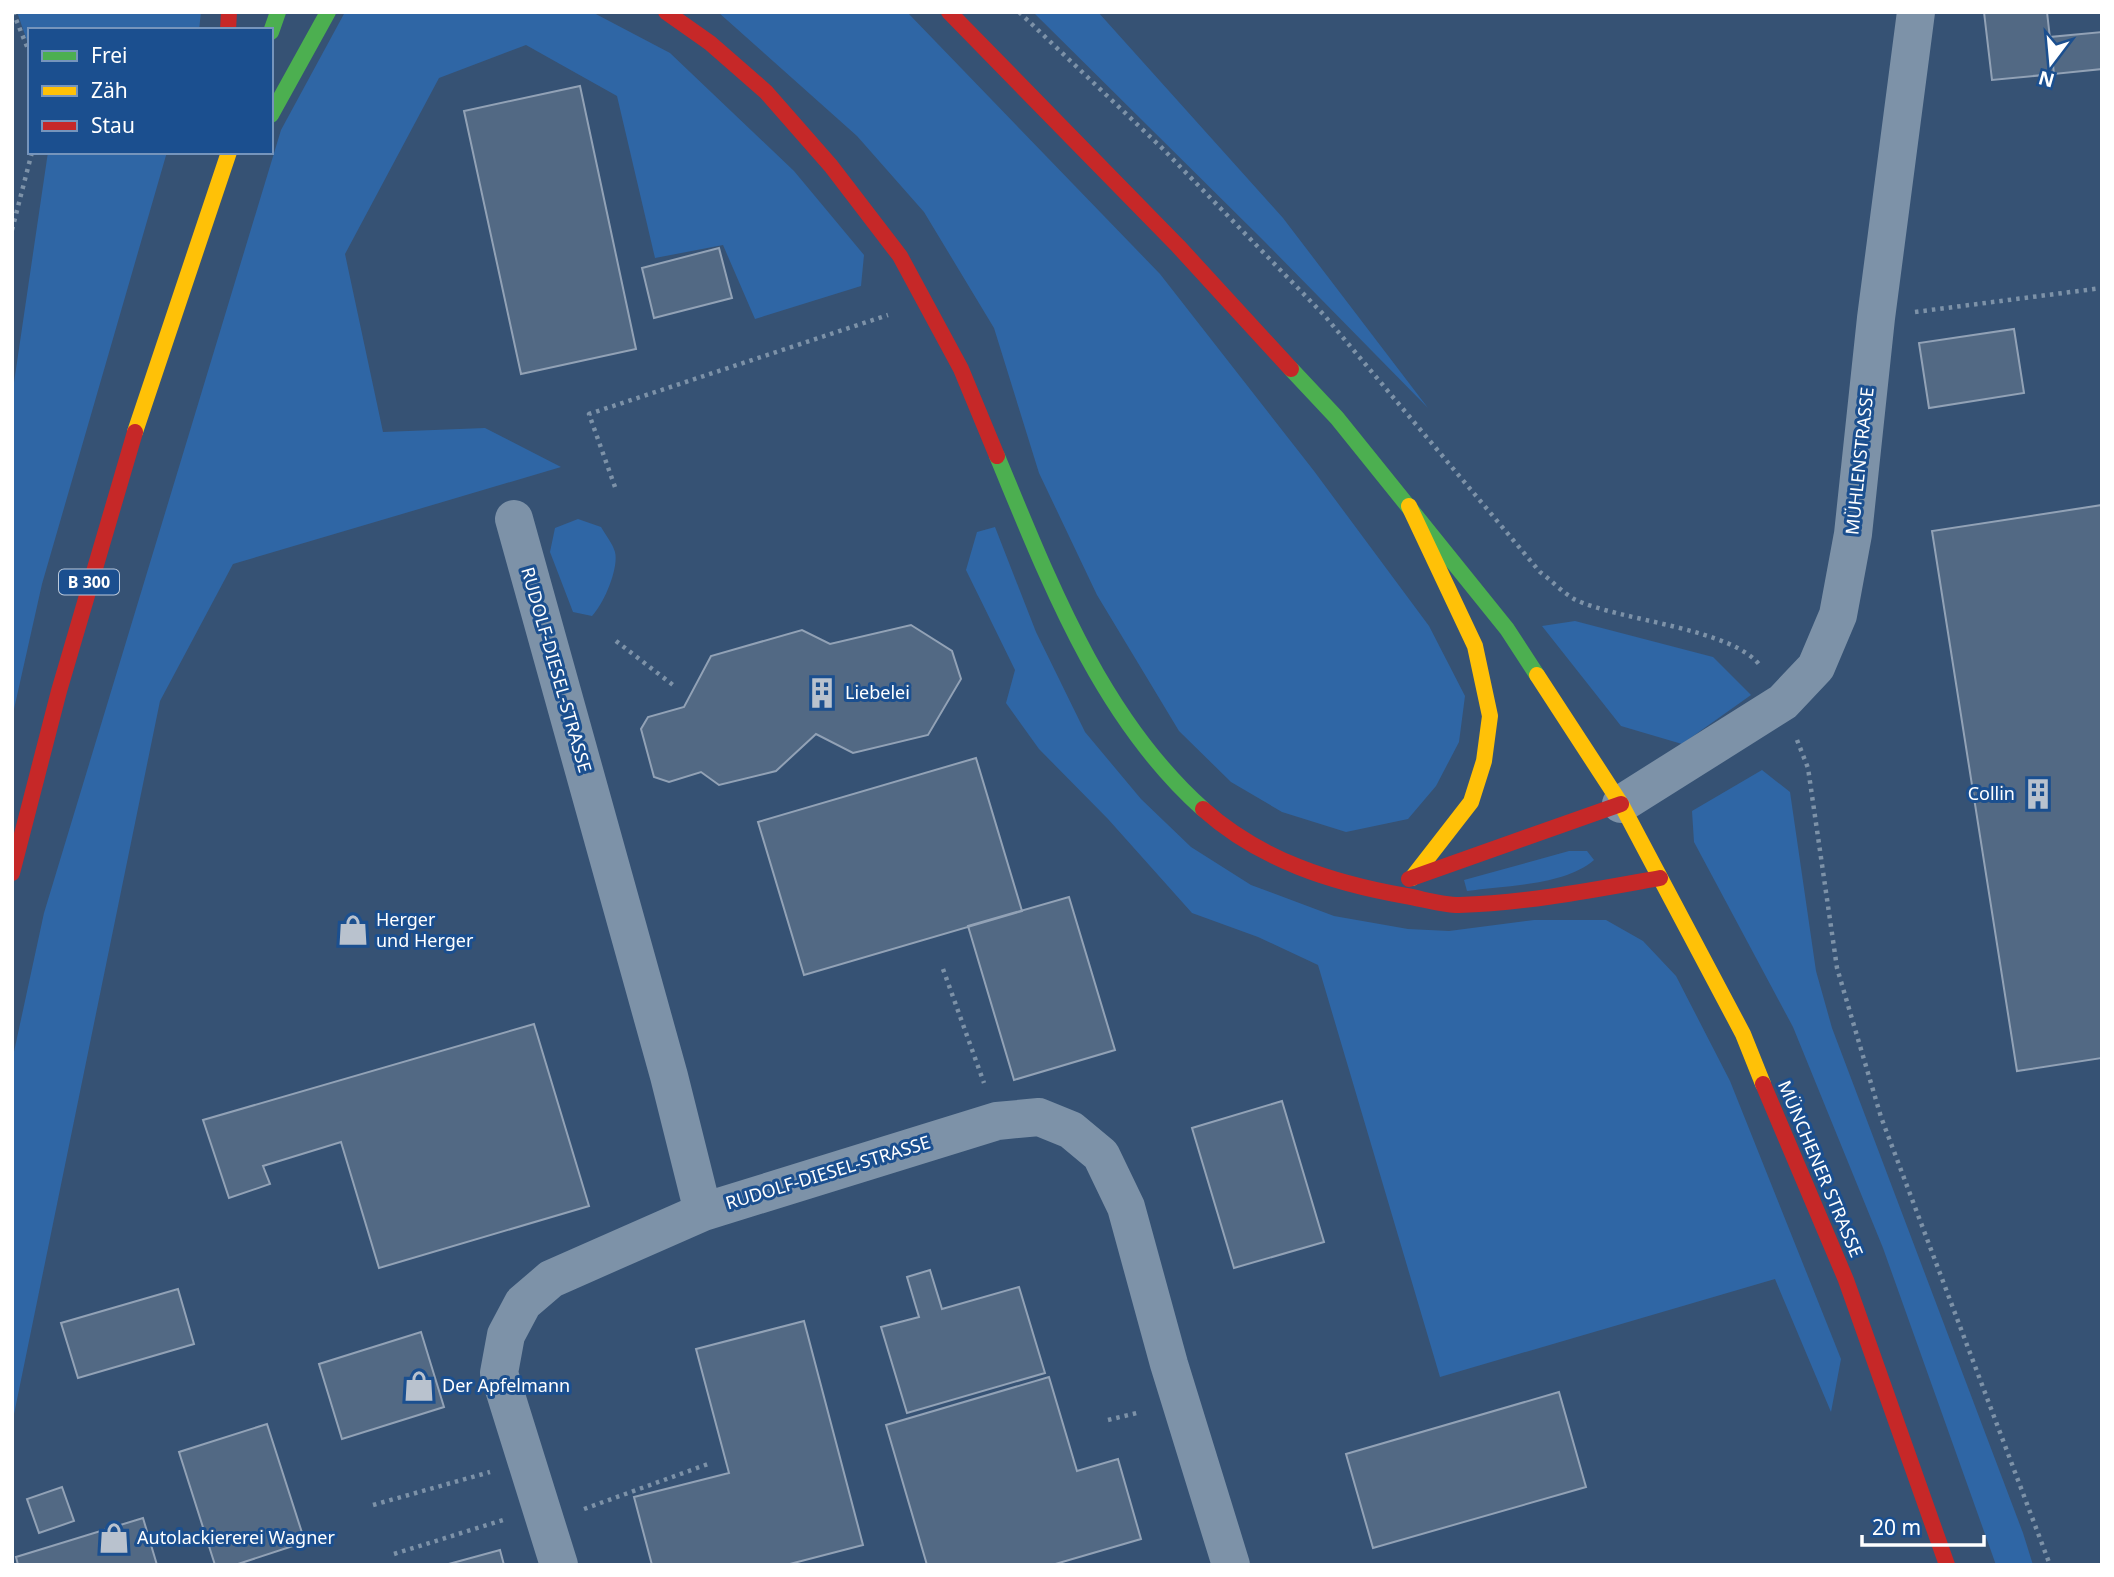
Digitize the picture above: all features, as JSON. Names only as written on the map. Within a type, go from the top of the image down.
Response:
[{"type":"main road","points":[[273,112],[328,12]]},
{"type":"main road","points":[[666,12],[710,43],[766,92],[831,166],[900,256],[961,369],[1064,609],[1112,702],[1154,760],[1186,794],[1223,827],[1274,857],[1317,875],[1366,889],[1455,905],[1558,897],[1660,878]]},
{"type":"main road","points":[[949,12],[1178,246],[1337,418],[1409,506],[1475,646],[1490,716],[1484,761],[1471,802],[1412,878]]},
{"type":"main road","name":"B 300","points":[[12,873],[91,574],[178,294],[228,154]]},
{"type":"main road","points":[[178,294],[234,188]]},
{"type":"main road","points":[[178,294],[199,191]]},
{"type":"main road","name":"MÜNCHENER STRASSE","points":[[1409,506],[1507,629],[1621,804],[1742,1034],[1846,1280],[1947,1565]]},
{"type":"main road","points":[[1366,889],[1412,878],[1621,804]]},
{"type":"street","name":"MÜHLENSTRASSE","points":[[1621,804],[1783,702],[1816,667],[1838,615],[1853,534],[1876,318],[1916,12]]},
{"type":"street","name":"RUDOLF-DIESEL-STRASSE","points":[[514,519],[669,1076],[703,1212],[997,1121],[1039,1117],[1072,1130],[1101,1155],[1126,1207],[1231,1565]]},
{"type":"street","points":[[559,1565],[499,1373],[506,1335],[523,1303],[551,1279],[703,1212]]},
{"type":"path","points":[[13,12],[28,49]]},
{"type":"path","points":[[1019,12],[1162,148],[1324,315],[1540,572],[1574,598],[1713,637],[1755,659],[1783,702],[1808,768],[1837,968],[1881,1116],[2050,1565]]},
{"type":"path","points":[[12,230],[32,154]]},
{"type":"path","points":[[1876,318],[2102,288]]},
{"type":"path","points":[[615,487],[589,414],[925,303]]},
{"type":"path","points":[[616,641],[673,685]]},
{"type":"path","points":[[943,969],[997,1121]]},
{"type":"path","points":[[373,1505],[527,1461]]},
{"type":"path","points":[[394,1554],[544,1515],[708,1464]]},
{"type":"shaded area","points":[[17,12],[201,12],[199,28],[28,28],[28,43]]},
{"type":"shaded area","points":[[345,12],[592,12],[670,53],[794,171],[864,255],[861,286],[755,319],[723,245],[655,258],[617,96],[526,45],[439,78],[345,254],[383,432],[485,428],[561,467],[233,564],[160,701],[12,1424],[12,1061],[44,913],[281,130]]},
{"type":"shaded area","points":[[718,12],[907,12],[1160,274],[1314,471],[1429,626],[1465,696],[1459,742],[1436,786],[1408,819],[1346,832],[1282,812],[1231,782],[1179,731],[1097,595],[1039,473],[994,328],[924,212],[857,136]]},
{"type":"shaded area","points":[[1033,12],[1098,12],[1283,218],[1428,408],[1264,241]]},
{"type":"shaded area","points":[[48,154],[166,154],[42,584],[12,718],[12,396]]},
{"type":"shaded area","points":[[578,519],[601,527],[615,552],[615,567],[610,586],[592,616],[573,612],[550,552],[555,528]]},
{"type":"shaded area","points":[[995,527],[1036,632],[1085,732],[1141,799],[1191,847],[1251,885],[1334,916],[1408,929],[1449,931],[1534,920],[1606,920],[1643,941],[1676,976],[1730,1081],[1841,1359],[1831,1412],[1775,1279],[1440,1377],[1318,965],[1258,937],[1192,913],[1108,819],[1039,749],[1006,703],[1015,670],[966,570],[977,532]]},
{"type":"shaded area","points":[[1575,621],[1713,657],[1751,695],[1682,744],[1621,726],[1542,626]]},
{"type":"shaded area","points":[[1762,770],[1790,792],[1816,971],[1832,1028],[2033,1565],[1996,1565],[1883,1248],[1793,1027],[1694,842],[1692,811]]},
{"type":"shaded area","points":[[1569,851],[1587,851],[1594,860],[1582,869],[1551,880],[1467,891],[1464,880]]},
{"type":"building","points":[[1984,12],[2047,12],[2054,74],[1992,80]]},
{"type":"building","points":[[2102,32],[2102,69],[2054,74],[2050,37]]},
{"type":"building","points":[[580,86],[636,349],[521,374],[464,111]]},
{"type":"building","points":[[719,248],[732,298],[654,318],[642,268]]},
{"type":"building","points":[[2014,329],[2024,393],[1929,408],[1919,343]]},
{"type":"building","name":"Collin","points":[[2102,505],[2102,1058],[2017,1071],[1932,531]]},
{"type":"building","name":"Liebelei","points":[[911,625],[952,651],[961,679],[928,735],[853,753],[816,734],[776,771],[719,785],[701,772],[669,782],[654,777],[641,729],[648,717],[684,707],[711,656],[802,630],[830,644]]},
{"type":"building","points":[[976,758],[1022,911],[804,975],[758,822]]},
{"type":"building","points":[[1069,897],[1115,1050],[1014,1080],[968,926]]},
{"type":"building","points":[[534,1024],[589,1206],[379,1268],[341,1142],[263,1166],[270,1184],[229,1198],[203,1120]]},
{"type":"building","points":[[1282,1101],[1324,1242],[1234,1268],[1192,1128]]},
{"type":"building","points":[[930,1270],[942,1309],[1019,1287],[1045,1373],[907,1413],[881,1327],[919,1317],[907,1277]]},
{"type":"building","points":[[178,1289],[194,1344],[78,1378],[61,1323]]},
{"type":"building","points":[[804,1321],[863,1545],[786,1565],[652,1565],[634,1497],[729,1473],[696,1349]]},
{"type":"building","points":[[421,1332],[444,1407],[342,1439],[319,1364]]},
{"type":"building","points":[[1049,1377],[1077,1471],[1118,1459],[1141,1539],[1052,1565],[927,1565],[886,1425]]},
{"type":"building","points":[[1559,1392],[1586,1487],[1373,1548],[1346,1454]]},
{"type":"building","points":[[267,1424],[305,1542],[235,1565],[215,1565],[179,1452]]},
{"type":"building","points":[[62,1487],[74,1521],[39,1533],[27,1499]]},
{"type":"building","name":"Autolackiererei Wagner","points":[[143,1518],[157,1565],[18,1565],[16,1557]]},
{"type":"building","points":[[500,1550],[504,1565],[445,1565]]},
{"type":"traffic: fast","points":[[272,28],[278,12]]},
{"type":"traffic: fast","points":[[273,111],[328,12]]},
{"type":"traffic: fast","points":[[1291,369],[1337,418],[1507,629],[1537,675]]},
{"type":"traffic: fast","points":[[997,456],[1058,598],[1106,690],[1167,773],[1203,809]]},
{"type":"traffic: slow","points":[[135,432],[228,154]]},
{"type":"traffic: slow","points":[[1409,506],[1475,646],[1490,716],[1484,761],[1471,802],[1412,878]]},
{"type":"traffic: slow","points":[[1537,675],[1621,804],[1743,1034],[1763,1084]]},
{"type":"traffic: jam","points":[[228,28],[229,12]]},
{"type":"traffic: jam","points":[[666,12],[710,43],[766,92],[831,166],[900,256],[961,369],[997,456]]},
{"type":"traffic: jam","points":[[949,12],[1178,246],[1291,369]]},
{"type":"traffic: jam","points":[[12,873],[59,691],[135,432]]},
{"type":"traffic: jam","points":[[1409,879],[1621,804]]},
{"type":"traffic: jam","points":[[1203,809],[1248,842],[1298,867],[1378,891],[1446,904],[1484,904],[1535,899],[1660,878]]},
{"type":"traffic: jam","points":[[1763,1084],[1846,1280],[1947,1565]]},
{"type":"place","name":"Liebelei","points":[[822,693]]},
{"type":"place","name":"Collin","points":[[2038,794]]},
{"type":"place","name":"Herger und Herger","points":[[353,930]]},
{"type":"place","name":"Der Apfelmann","points":[[419,1386]]},
{"type":"place","name":"Autolackiererei Wagner","points":[[114,1538]]}]
